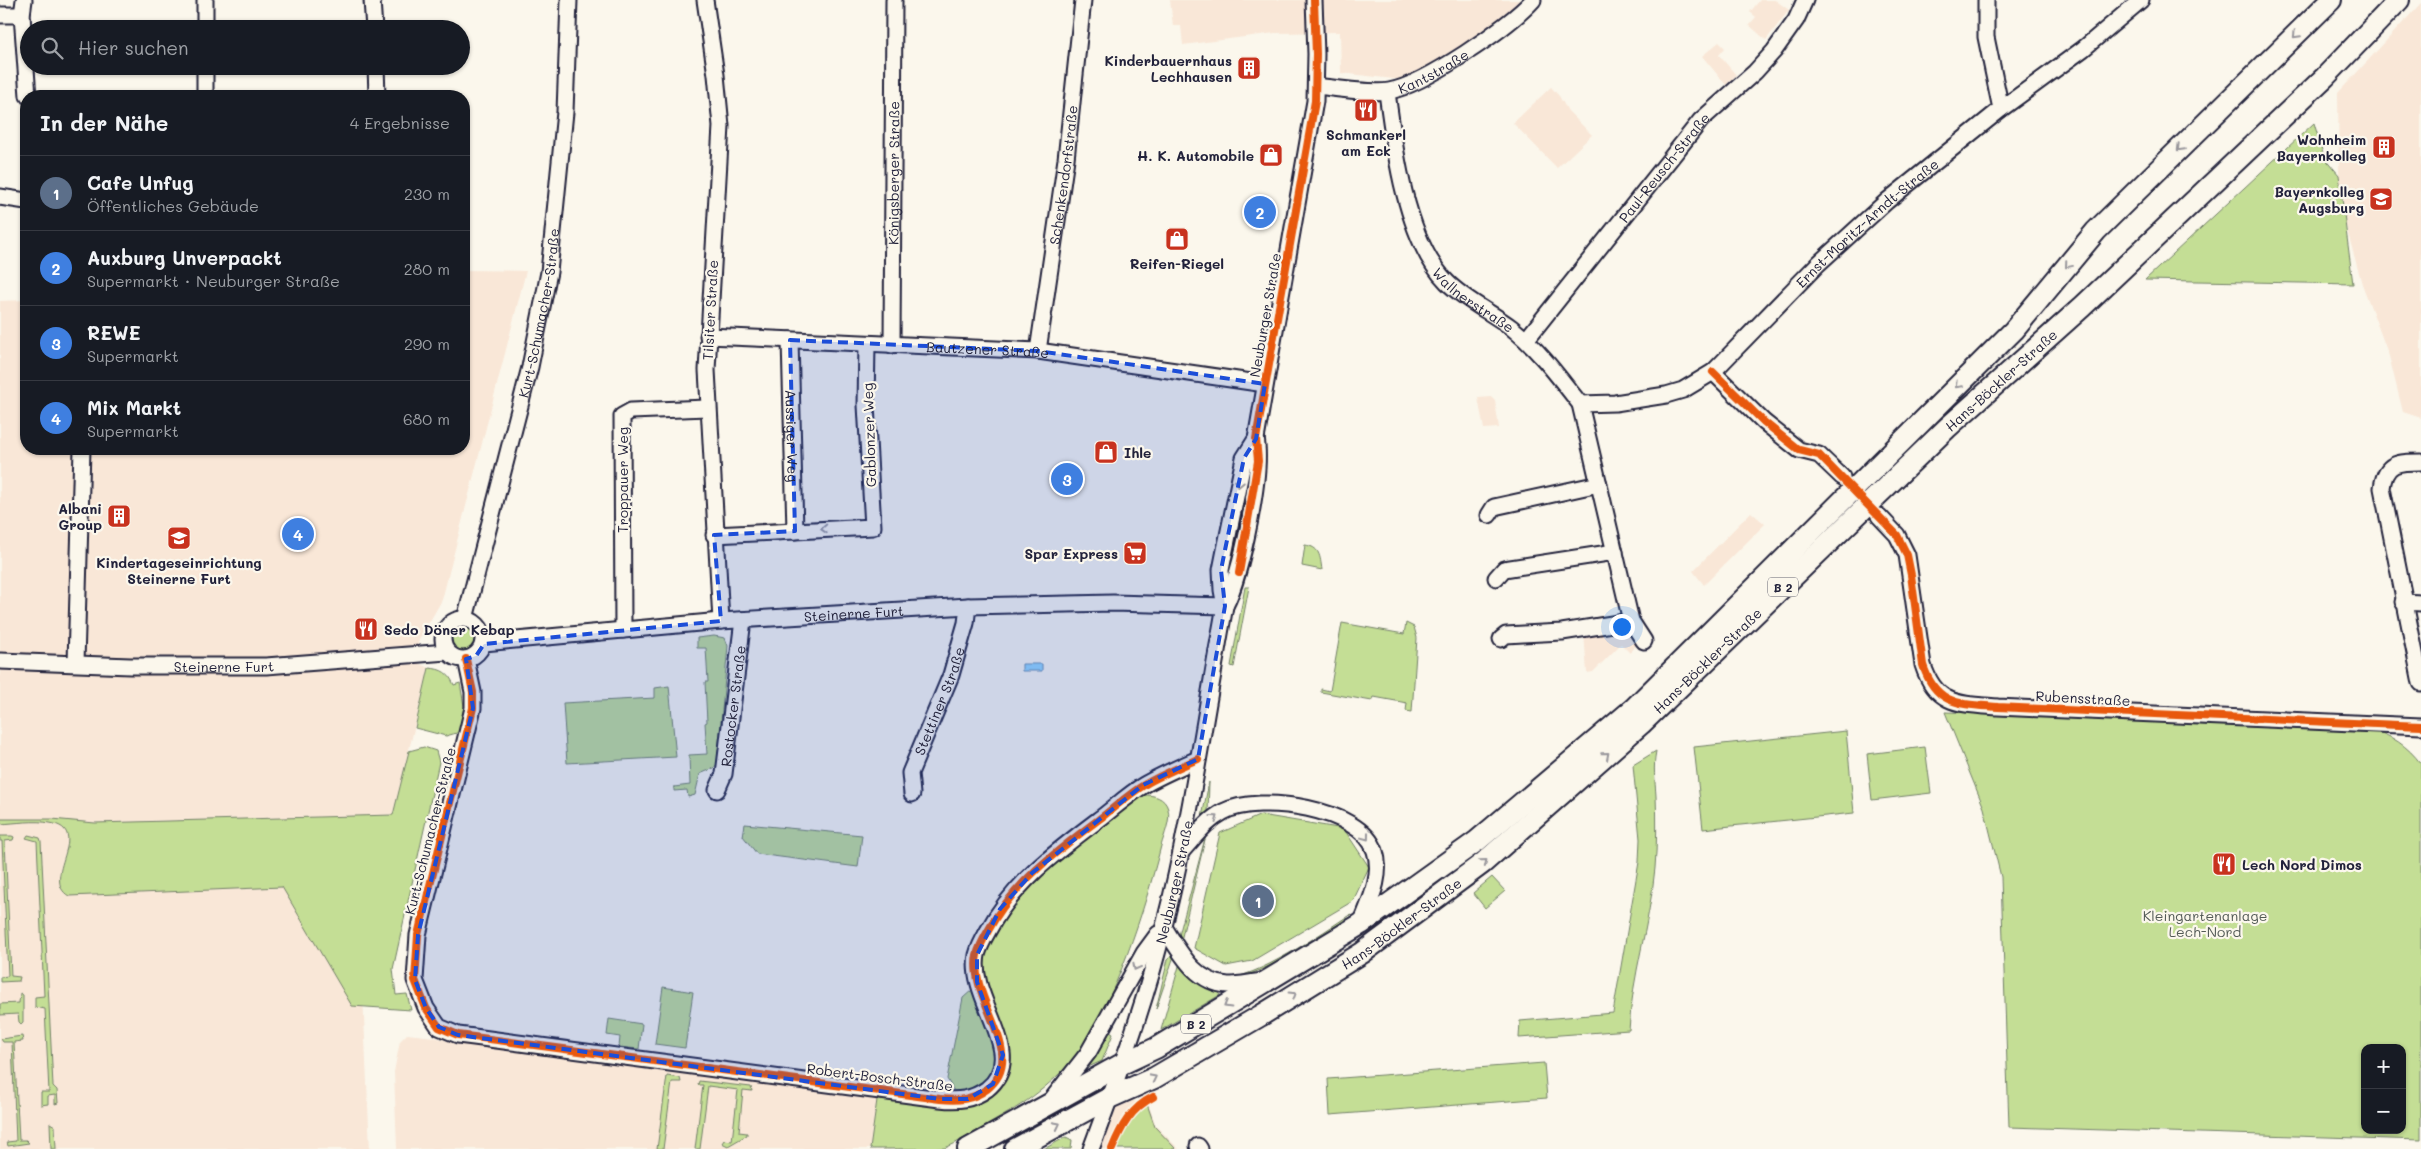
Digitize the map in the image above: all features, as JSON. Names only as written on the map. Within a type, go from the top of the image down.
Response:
[{"type":"main road","name":"Hans-Böckler-Straße","points":[[1122,1064],[1156,1048],[1361,924],[1477,841],[1632,709],[2014,330],[2096,232],[2331,0]]},
{"type":"main road","name":"Hans-Böckler-Straße","points":[[1109,1098],[1154,1078],[1362,954],[1483,863],[1641,724],[1947,428],[2082,307],[2325,77],[2399,0]]},
{"type":"main road","name":"B 2","points":[[968,1149],[1122,1064]]},
{"type":"main road","name":"B 2","points":[[1015,1149],[1109,1098]]},
{"type":"street","points":[[204,0],[205,20]]},
{"type":"street","points":[[372,0],[373,20]]},
{"type":"street","name":"Kurt-Schumacher-Straße","points":[[465,619],[530,367],[549,272],[565,112],[568,0]]},
{"type":"street","name":"Tilsiter Straße","points":[[705,0],[720,105],[721,126],[708,336],[707,408],[721,621]]},
{"type":"street","name":"Königsberger Straße","points":[[892,345],[894,0]]},
{"type":"street","name":"Schenkendorfstraße","points":[[1038,350],[1066,159],[1083,0]]},
{"type":"street","name":"Neuburger Straße","points":[[1091,1149],[1122,1064],[1164,927],[1181,852],[1225,606],[1221,570],[1244,458],[1256,439],[1316,86],[1314,0]]},
{"type":"street","name":"Kantstraße","points":[[1316,86],[1387,92],[1403,87],[1479,45],[1533,0]]},
{"type":"street","name":"Paul-Reusch-Straße","points":[[1526,340],[1701,120],[1755,72],[1774,51],[1796,20],[1805,0]]},
{"type":"street","points":[[1986,0],[1986,37],[2001,109]]},
{"type":"street","name":"Ernst-Moritz-Arndt-Straße","points":[[1580,404],[1615,402],[1666,395],[1683,390],[1713,372],[1860,224],[2001,109],[2083,49],[2141,0]]},
{"type":"street","points":[[0,15],[23,7],[24,20]]},
{"type":"street","points":[[27,75],[28,90]]},
{"type":"street","points":[[205,75],[205,90]]},
{"type":"street","points":[[376,75],[377,90]]},
{"type":"street","name":"Wallnerstraße","points":[[1387,92],[1394,147],[1409,210],[1434,266],[1446,281],[1466,298],[1496,317],[1526,340],[1560,377],[1580,404],[1631,621],[1644,641]]},
{"type":"street","points":[[0,197],[20,200]]},
{"type":"street","name":"Bautzener Straße","points":[[708,336],[1038,350],[1265,384]]},
{"type":"street","name":"Aussiger Weg","points":[[790,340],[796,531]]},
{"type":"street","name":"Gablonzer Weg","points":[[796,531],[873,527],[866,405],[867,344]]},
{"type":"street","points":[[1713,372],[1764,422],[1799,450],[1819,455],[1842,477]]},
{"type":"street","name":"Troppauer Weg","points":[[623,630],[622,416],[631,411],[707,408]]},
{"type":"street","points":[[76,663],[82,455]]},
{"type":"street","points":[[2421,462],[2404,462],[2392,466],[2383,477],[2382,488],[2403,602],[2421,683]]},
{"type":"street","points":[[1489,515],[1494,507],[1599,484]]},
{"type":"street","name":"Rubensstraße","points":[[1879,516],[1897,534],[1907,555],[1923,665],[1928,680],[1937,692],[1949,701],[1964,705],[1998,707],[2421,726]]},
{"type":"street","points":[[714,535],[796,531]]},
{"type":"street","points":[[1496,578],[1504,569],[1615,552]]},
{"type":"street","points":[[2403,602],[2421,603]]},
{"type":"street","name":"Steinerne Furt","points":[[484,643],[721,621],[968,606],[1122,603],[1225,606]]},
{"type":"street","name":"Stettiner Straße","points":[[912,794],[910,773],[954,666],[966,623],[968,606]]},
{"type":"street","points":[[447,652],[443,641],[446,628],[458,620],[473,621],[480,628],[484,643],[476,656],[466,660]]},
{"type":"street","name":"Rostocker Straße","points":[[717,790],[724,774],[743,620]]},
{"type":"street","points":[[1501,639],[1506,636],[1562,632],[1631,621]]},
{"type":"street","name":"Steinerne Furt","points":[[0,661],[130,666],[266,666],[447,652],[455,658],[466,660]]},
{"type":"street","name":"Kurt-Schumacher-Straße","points":[[426,1008],[415,980],[418,934],[473,708],[473,692],[466,660]]},
{"type":"street","name":"Robert-Bosch-Straße","points":[[426,1008],[439,1027],[458,1035],[940,1099],[968,1099],[980,1094],[993,1084],[1000,1070],[1003,1055],[1000,1035],[985,1006],[977,982],[977,955],[1000,909],[1032,873],[1136,791],[1198,758]]},
{"type":"street","points":[[1181,852],[1212,818],[1241,806],[1296,807],[1340,818],[1360,830],[1374,849],[1377,861],[1376,884],[1361,924]]},
{"type":"street","points":[[1047,1105],[1088,1053],[1144,953],[1164,927],[1186,962],[1198,974],[1211,981],[1230,985],[1268,980]]},
{"type":"highlighted area","points":[[790,340],[1038,351],[1265,384],[1256,439],[1244,458],[1221,570],[1225,606],[1198,759],[1143,785],[1032,873],[1000,909],[977,955],[977,982],[1003,1055],[993,1084],[968,1099],[940,1099],[458,1035],[439,1027],[426,1008],[415,980],[418,935],[473,708],[466,659],[476,656],[484,644],[721,621],[714,535],[795,531]]},
{"type":"shaded area","points":[[1170,0],[1529,0],[1474,44],[1403,80],[1341,73],[1340,32],[1275,33],[1183,45],[1181,26],[1173,26]]},
{"type":"shaded area","points":[[1760,0],[1775,0],[1789,10],[1766,40],[1749,25],[1756,17],[1750,12]]},
{"type":"shaded area","name":"Bayernkolleg Augsburg","points":[[2421,3],[2421,418],[2403,412],[2389,356],[2362,284],[2344,219],[2339,175],[2338,93]]},
{"type":"shaded area","points":[[1719,42],[1725,48],[1719,55],[1736,75],[1726,85],[1702,56]]},
{"type":"shaded area","points":[[1551,87],[1568,111],[1592,135],[1557,168],[1513,123]]},
{"type":"shaded area","points":[[470,270],[526,271],[442,600],[418,642],[420,664],[429,668],[393,815],[355,818],[370,1149],[0,1149],[0,301],[20,300],[20,455],[470,455]]},
{"type":"shaded area","points":[[1491,397],[1495,401],[1499,428],[1484,429],[1478,398]]},
{"type":"shaded area","points":[[1751,512],[1765,524],[1704,585],[1693,571]]},
{"type":"shaded area","points":[[1625,629],[1637,644],[1630,653],[1621,644],[1593,672],[1587,673],[1584,633]]},
{"type":"shaded area","points":[[407,1034],[434,1037],[461,1044],[877,1100],[870,1149],[397,1149],[394,1072],[400,1041]]},
{"type":"shaded area","points":[[1109,1098],[1148,1103],[1156,1126],[1179,1149],[1091,1149]]},
{"type":"green space","points":[[2314,123],[2324,157],[2339,175],[2353,284],[2145,280]]},
{"type":"green space","points":[[1305,545],[1316,550],[1320,556],[1322,570],[1302,566]]},
{"type":"green space","points":[[1245,587],[1249,587],[1234,667],[1231,666]]},
{"type":"green space","points":[[464,623],[476,627],[480,639],[476,651],[464,655],[452,651],[448,639],[452,627]]},
{"type":"green space","points":[[1342,623],[1404,634],[1406,623],[1414,627],[1417,638],[1412,712],[1406,711],[1407,703],[1374,697],[1372,701],[1321,692],[1321,689],[1330,691]]},
{"type":"green space","points":[[714,636],[725,638],[728,646],[717,764],[714,768],[700,774],[695,795],[688,797],[687,790],[674,791],[674,787],[690,785],[689,755],[707,754],[705,723],[707,722],[705,682],[708,682],[706,648],[697,648],[697,638]]},
{"type":"green space","points":[[429,668],[444,672],[450,677],[454,685],[460,683],[464,706],[460,732],[446,736],[415,728]]},
{"type":"green space","points":[[669,686],[676,757],[567,763],[563,703],[655,698],[655,688]]},
{"type":"green space","name":"Kleingartenanlage Lech-Nord","points":[[1945,712],[2199,720],[2370,729],[2392,738],[2405,747],[2421,764],[2421,1140],[2009,1127],[2001,877],[1984,808]]},
{"type":"green space","points":[[1846,731],[1854,813],[1703,829],[1694,747]]},
{"type":"green space","points":[[424,747],[436,751],[439,762],[393,969],[396,995],[407,994],[411,1010],[352,1006],[282,887],[69,896],[61,888],[61,867],[67,845],[67,835],[62,827],[38,822],[0,824],[0,819],[52,819],[95,823],[393,815],[409,751]]},
{"type":"green space","points":[[1925,747],[1931,793],[1872,800],[1867,754]]},
{"type":"green space","points":[[1656,751],[1654,768],[1657,823],[1655,868],[1634,989],[1629,1030],[1519,1038],[1520,1021],[1613,1013],[1639,862],[1640,839],[1633,765]]},
{"type":"green space","points":[[1209,782],[1208,813],[1203,818],[1202,817]]},
{"type":"green space","points":[[1144,795],[1155,796],[1164,802],[1169,813],[1167,828],[1137,926],[1116,983],[1090,1034],[1076,1055],[1055,1078],[1033,1096],[1008,1113],[950,1146],[945,1148],[870,1149],[877,1100],[955,1103],[954,1091],[947,1079],[963,998],[981,982],[981,955],[1003,912],[1035,876],[1129,802]]},
{"type":"green space","points":[[1261,815],[1344,829],[1369,867],[1353,901],[1252,961],[1226,966],[1194,948],[1220,833]]},
{"type":"green space","points":[[745,824],[862,835],[858,867],[757,854],[743,836]]},
{"type":"green space","points":[[1207,831],[1180,945],[1178,939]]},
{"type":"green space","points":[[28,835],[40,838],[41,841],[53,1086],[57,1090],[58,1103],[55,1104],[55,1095],[48,1096],[48,1104],[41,1105],[41,1092],[49,1092],[45,1009],[35,1007],[35,997],[44,996],[37,841],[26,838]]},
{"type":"green space","points":[[0,836],[14,837],[13,840],[5,841],[11,976],[20,977],[19,981],[0,982],[0,977],[8,976],[2,841],[0,841]]},
{"type":"green space","points":[[1492,877],[1505,891],[1485,908],[1473,893]]},
{"type":"green space","points":[[1351,914],[1341,923],[1289,956],[1251,974],[1235,979],[1222,980],[1212,977],[1198,967],[1223,978],[1236,977],[1252,972],[1288,954]]},
{"type":"green space","points":[[1172,955],[1174,956],[1156,1009],[1168,959]]},
{"type":"green space","points":[[1179,966],[1196,982],[1218,990],[1220,995],[1161,1030]]},
{"type":"green space","points":[[663,987],[693,992],[685,1048],[655,1044]]},
{"type":"green space","points":[[20,993],[23,995],[23,1022],[21,1024],[18,1014],[0,1015],[0,1004],[19,1003]]},
{"type":"green space","points":[[609,1019],[642,1024],[639,1049],[619,1047],[620,1037],[607,1035]]},
{"type":"green space","points":[[1110,1032],[1113,1034],[1102,1061],[1088,1067]]},
{"type":"green space","points":[[22,1036],[23,1041],[14,1042],[19,1140],[26,1140],[29,1143],[8,1146],[7,1142],[16,1141],[12,1042],[3,1042],[1,1039]]},
{"type":"green space","points":[[1544,1063],[1547,1098],[1330,1115],[1328,1079]]},
{"type":"green space","points":[[667,1076],[680,1078],[681,1082],[672,1082],[663,1149],[657,1149]]},
{"type":"green space","points":[[699,1081],[751,1087],[752,1091],[743,1090],[739,1132],[747,1133],[747,1135],[728,1146],[722,1143],[724,1140],[732,1141],[738,1090],[708,1086],[700,1149],[695,1149],[703,1085],[698,1085]]},
{"type":"green space","points":[[1147,1104],[1155,1127],[1176,1149],[1116,1149],[1124,1128]]},
{"type":"green space","points":[[50,1123],[55,1126],[56,1149],[51,1149]]},
{"type":"green space","points":[[1066,1137],[1072,1140],[1071,1149],[1044,1149]]},
{"type":"water","points":[[1022,664],[1042,664],[1042,671],[1022,671]]},
{"type":"cycle path","points":[[1239,573],[1258,461],[1256,439],[1315,101],[1314,0]]},
{"type":"cycle path","points":[[1713,372],[1764,422],[1799,450],[1819,455],[1897,535],[1907,555],[1923,665],[1928,678],[1942,696],[1961,703],[1998,707],[2421,726]]},
{"type":"cycle path","points":[[466,659],[473,692],[473,708],[418,935],[415,980],[426,1008],[439,1027],[458,1035],[940,1099],[959,1100],[970,1098],[987,1089],[999,1075],[1002,1060],[995,1026],[981,990],[977,972],[979,949],[999,913],[1038,868],[1128,796],[1150,781],[1198,759]]},
{"type":"cycle path","points":[[1112,1149],[1119,1133],[1133,1112],[1145,1101],[1153,1097]]},
{"type":"place","name":"Kinderbauernhaus Lechhausen","points":[[1249,68]]},
{"type":"place","name":"Schmankerl am Eck","points":[[1366,110]]},
{"type":"place","name":"Wohnheim Bayernkolleg","points":[[2384,147]]},
{"type":"place","name":"H. K. Automobile","points":[[1271,155]]},
{"type":"place","name":"Bayernkolleg Augsburg","points":[[2381,199]]},
{"type":"place","name":"Auxburg Unverpackt","points":[[1260,212]]},
{"type":"place","name":"Reifen-Riegel","points":[[1177,239]]},
{"type":"place","name":"Ihle","points":[[1106,452]]},
{"type":"place","name":"REWE","points":[[1067,479]]},
{"type":"place","name":"Albani Group","points":[[119,516]]},
{"type":"place","name":"Mix Markt","points":[[298,534]]},
{"type":"place","name":"Kindertageseinrichtung Steinerne Furt","points":[[179,538]]},
{"type":"place","name":"Spar Express","points":[[1135,553]]},
{"type":"place","name":"Sedo Döner Kebap","points":[[366,629]]},
{"type":"place","name":"Lech Nord Dimos","points":[[2224,864]]},
{"type":"place","name":"Cafe Unfug","points":[[1258,901]]}]
